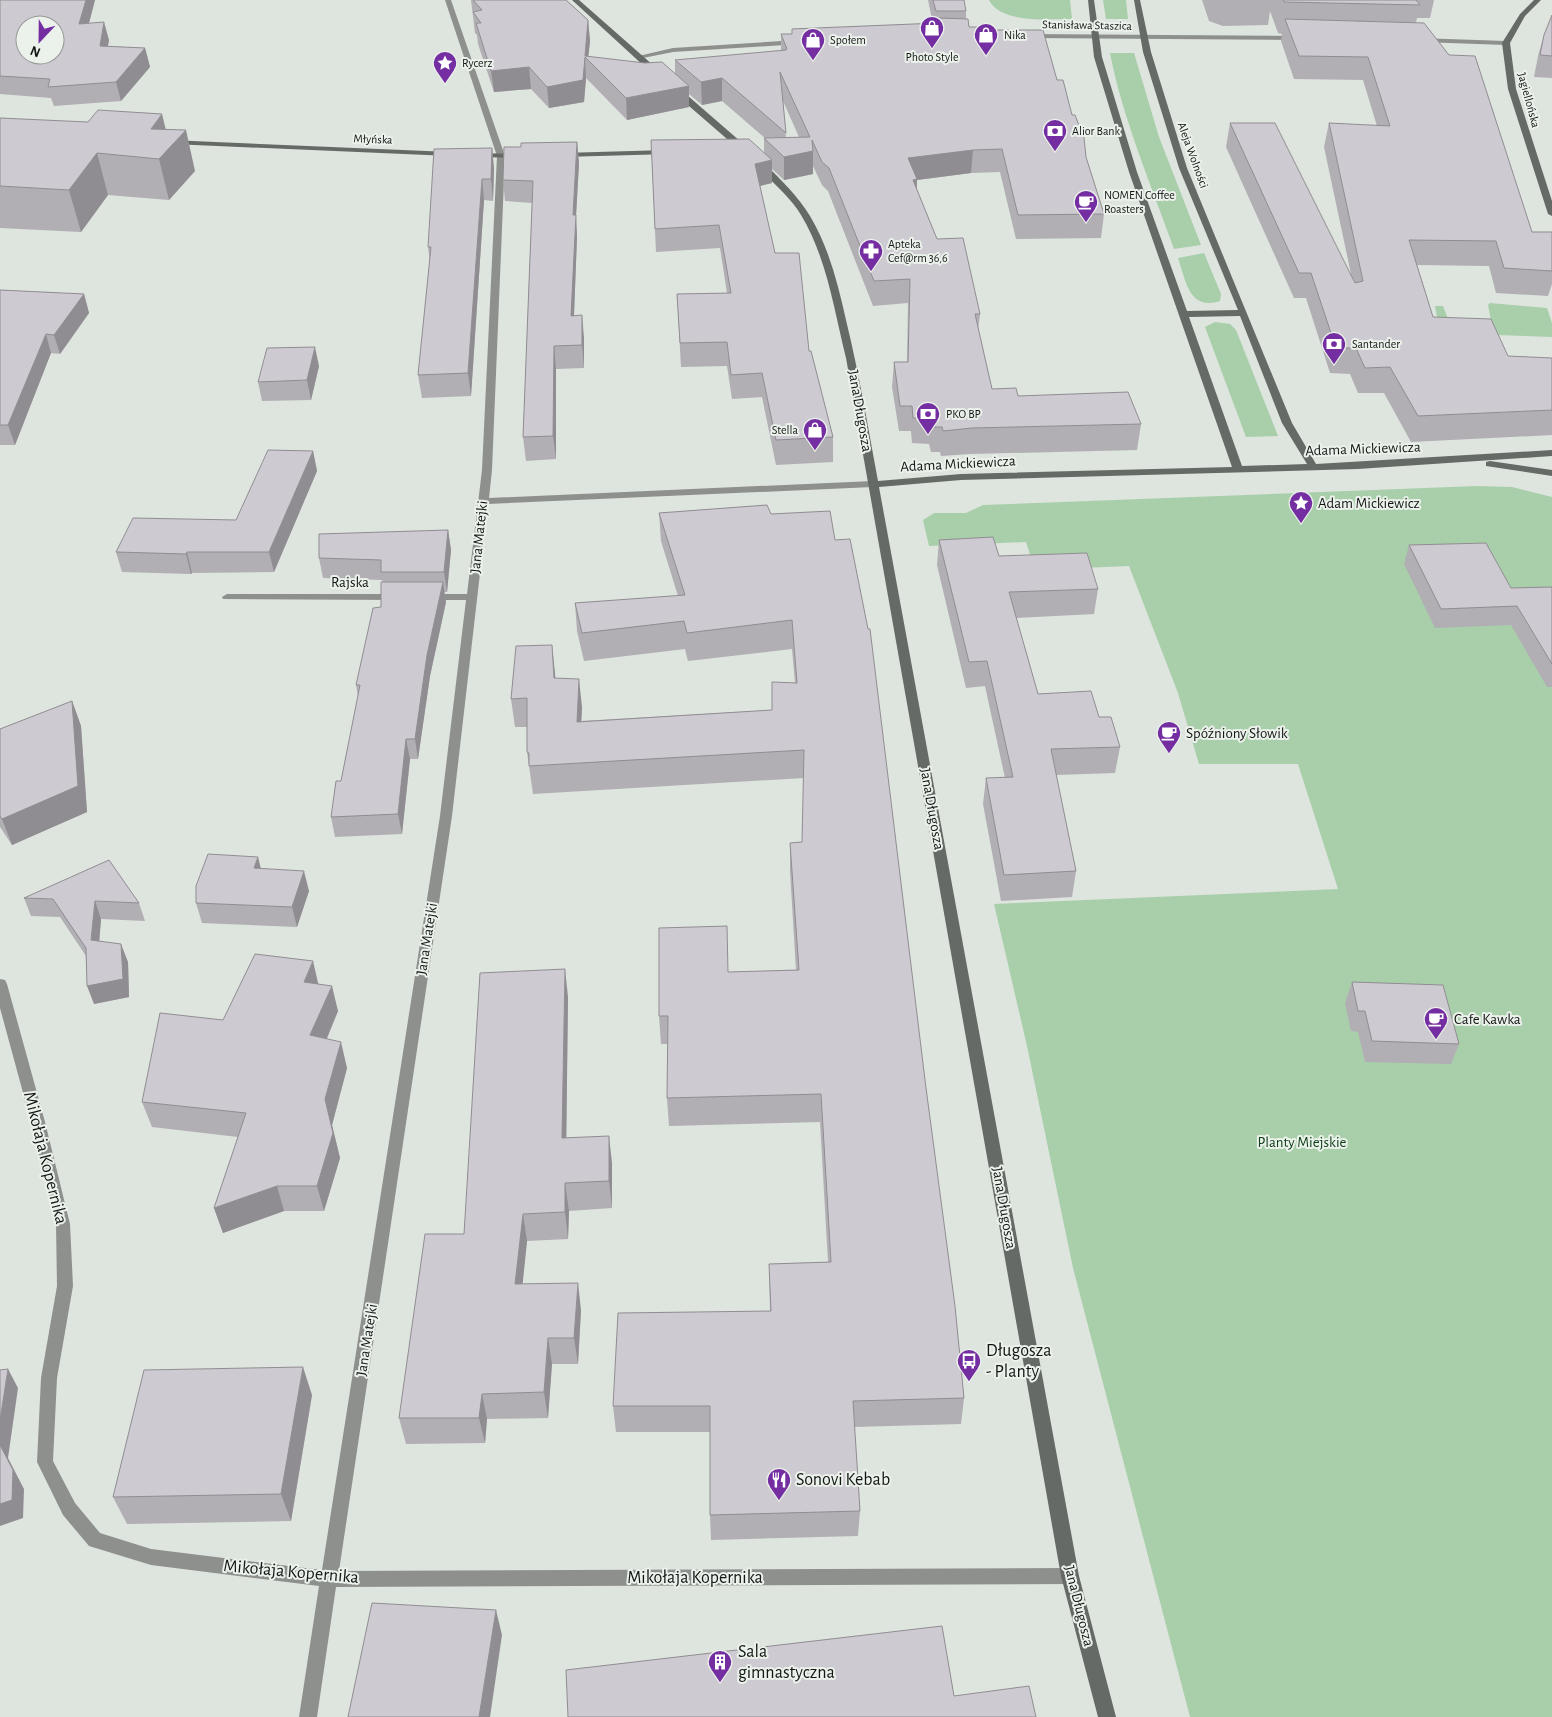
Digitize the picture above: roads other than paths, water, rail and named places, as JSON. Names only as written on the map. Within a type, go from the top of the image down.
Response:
[{"type":"street","points":[[448,0],[501,156]]},
{"type":"street","name":"Jana Długosza","points":[[575,0],[750,155],[790,194],[805,215],[819,241],[851,358],[1070,1576],[1107,1717]]},
{"type":"street","points":[[1091,0],[1098,57],[1133,172],[1238,469]]},
{"type":"street","name":"Aleja Wolności","points":[[1137,0],[1143,37],[1168,125],[1183,168],[1287,423],[1313,467]]},
{"type":"street","points":[[1412,40],[1506,43],[1522,15],[1538,0]]},
{"type":"street","name":"Stanisława Staszica","points":[[1018,36],[1307,38]]},
{"type":"street","points":[[638,57],[673,50],[806,41]]},
{"type":"street","name":"Jagiellońska","points":[[1506,43],[1512,89],[1552,214]]},
{"type":"street","name":"Młyńska","points":[[162,142],[463,155]]},
{"type":"street","points":[[734,150],[750,155]]},
{"type":"street","points":[[551,155],[678,152]]},
{"type":"street","points":[[473,155],[531,156]]},
{"type":"street","name":"Jana Matejki","points":[[308,1717],[446,816],[486,470],[501,156]]},
{"type":"street","points":[[1183,314],[1242,313]]},
{"type":"street","name":"Adama Mickiewicza","points":[[483,501],[873,484],[961,477],[1313,467],[1552,453]]},
{"type":"street","name":"Adama Mickiewicza","points":[[1435,461],[1503,464],[1552,474]]},
{"type":"street","name":"Rajska","points":[[227,597],[472,597]]},
{"type":"street","name":"Mikołaja Kopernika","points":[[0,984],[38,1122],[63,1224],[65,1286],[49,1378],[45,1462],[69,1509],[95,1540],[151,1557],[330,1579],[1070,1576]]},
{"type":"place","name":"Photo Style","points":[[932,49]]},
{"type":"place","name":"Nika","points":[[986,56]]},
{"type":"place","name":"Społem","points":[[813,61]]},
{"type":"place","name":"Rycerz","points":[[445,84]]},
{"type":"place","name":"Alior Bank","points":[[1055,152]]},
{"type":"place","name":"NOMEN Coffee Roasters","points":[[1086,223]]},
{"type":"place","name":"Apteka Cef@rm 36,6","points":[[871,272]]},
{"type":"place","name":"Santander","points":[[1334,365]]},
{"type":"place","name":"PKO BP","points":[[928,435]]},
{"type":"place","name":"Stella","points":[[815,451]]},
{"type":"place","name":"Adam Mickiewicz","points":[[1301,524]]},
{"type":"place","name":"Spóźniony Słowik","points":[[1169,754]]},
{"type":"place","name":"Cafe Kawka","points":[[1436,1040]]},
{"type":"place","name":"Długosza - Planty","points":[[969,1382]]},
{"type":"place","name":"Sonovi Kebab","points":[[779,1501]]},
{"type":"place","name":"Sala gimnastyczna","points":[[720,1683]]},
{"type":"park label","name":"Planty Miejskie","points":[[1302,1142]]}]
